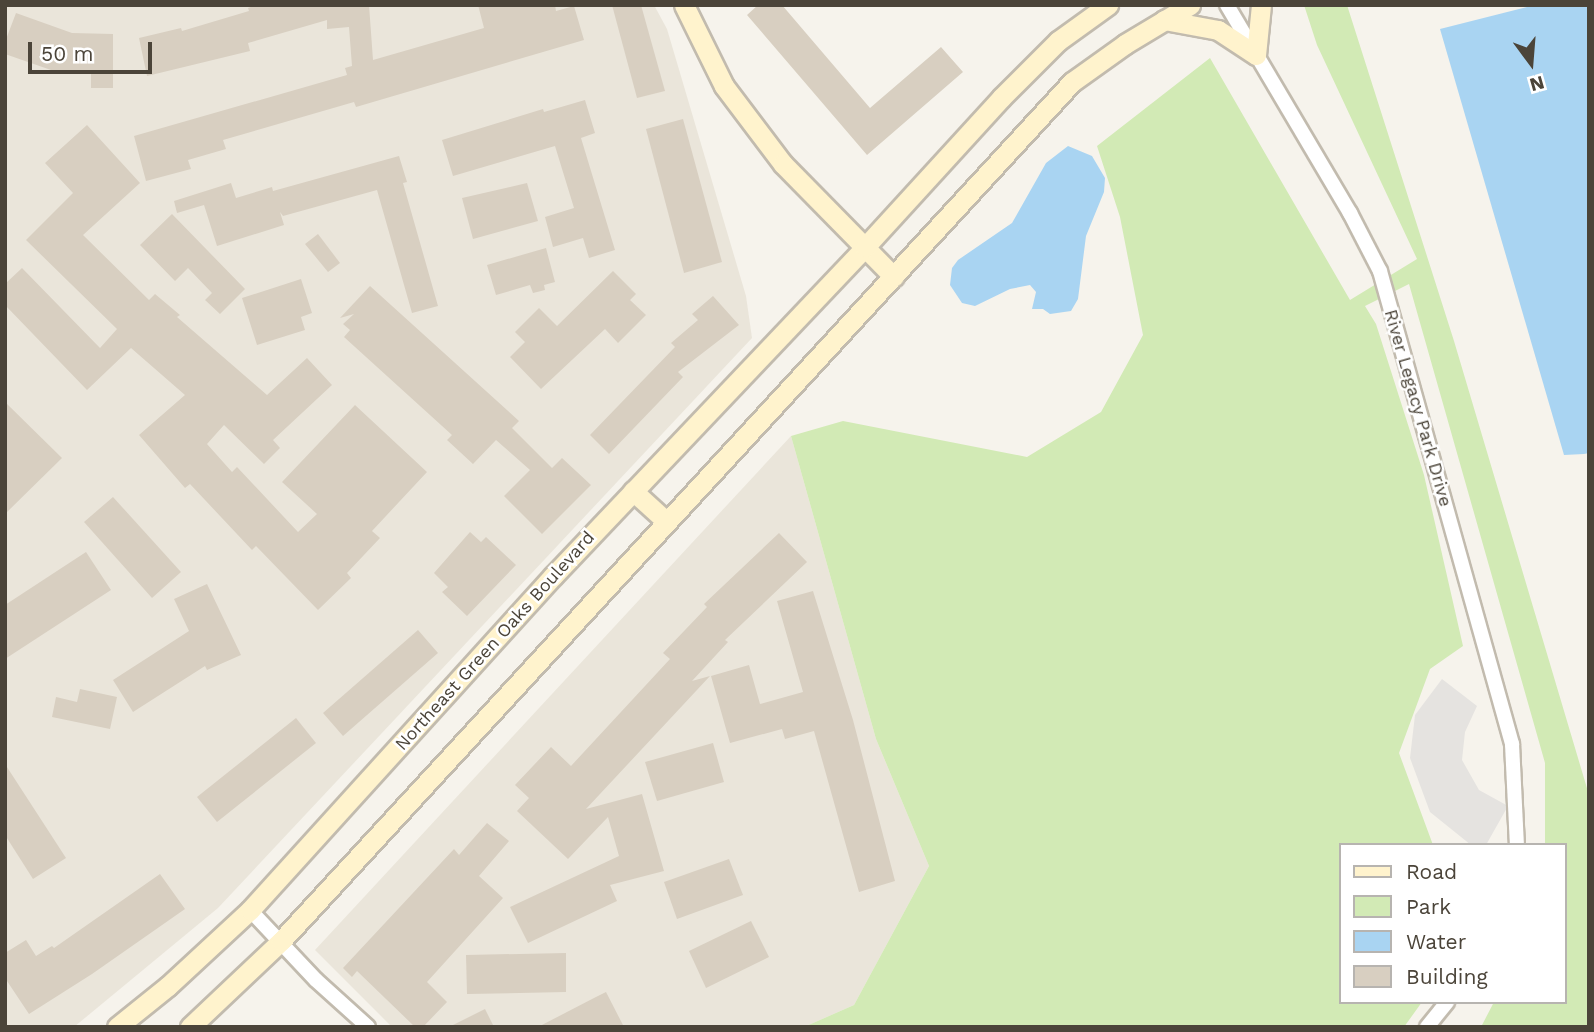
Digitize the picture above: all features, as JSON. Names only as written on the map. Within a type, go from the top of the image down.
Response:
[{"type":"main road","points":[[684,5],[724,86],[783,163],[894,277]]},
{"type":"main road","name":"Northeast Green Oaks Boulevard","points":[[117,1027],[168,986],[250,910],[633,491],[865,247],[1001,98],[1058,41],[1108,5]]},
{"type":"main road","points":[[190,1027],[281,941],[1072,82],[1190,5]]},
{"type":"main road","points":[[1164,20],[1218,30],[1256,55],[1261,5]]},
{"type":"main road","points":[[633,491],[666,521]]},
{"type":"street","name":"River Legacy Park Drive","points":[[1227,5],[1350,213],[1380,271],[1512,744],[1517,843]]},
{"type":"street","points":[[250,910],[316,980],[368,1027]]},
{"type":"street","points":[[1427,1027],[1445,1004]]},
{"type":"shaded area","points":[[5,5],[654,5],[667,29],[746,296],[752,338],[218,908],[74,1027],[5,1027]]},
{"type":"shaded area","points":[[791,436],[876,739],[929,866],[854,1005],[804,1027],[392,1027],[315,950]]},
{"type":"shaded area","points":[[1442,679],[1477,706],[1465,732],[1462,760],[1479,790],[1508,806],[1487,843],[1469,843],[1430,812],[1410,758],[1415,715]]},
{"type":"green space","points":[[1304,5],[1347,5],[1454,341],[1589,795],[1589,1027],[1481,1027],[1493,1004],[1566,1004],[1566,843],[1545,843],[1545,763],[1409,284],[1365,306],[1376,324],[1424,475],[1463,646],[1430,669],[1399,753],[1432,843],[1338,843],[1338,1004],[1421,1004],[1404,1027],[804,1027],[854,1005],[929,866],[876,739],[791,436],[843,421],[1027,457],[1101,412],[1143,335],[1120,217],[1097,146],[1210,58],[1350,300],[1417,259],[1317,45]]},
{"type":"water","points":[[1535,5],[1589,5],[1589,453],[1584,454],[1564,455],[1440,29]]},
{"type":"water","points":[[1068,146],[1092,156],[1105,178],[1104,192],[1086,236],[1078,299],[1071,311],[1050,314],[1043,309],[1032,309],[1036,292],[1030,285],[1010,289],[975,306],[962,303],[950,285],[952,268],[958,260],[1012,223],[1046,163]]},
{"type":"building","points":[[256,5],[369,5],[373,60],[484,28],[478,5],[555,5],[556,11],[574,6],[584,40],[356,107],[354,102],[223,140],[226,149],[188,160],[191,169],[146,181],[134,136],[347,75],[345,68],[352,66],[349,27],[327,29],[327,20],[248,43],[250,51],[147,76],[139,38],[181,28],[182,31],[249,11],[248,8]]},
{"type":"building","points":[[612,5],[641,5],[665,91],[637,98]]},
{"type":"building","points":[[758,5],[782,5],[870,108],[941,47],[963,72],[867,155],[747,15]]},
{"type":"building","points":[[16,13],[72,33],[113,34],[113,88],[91,88],[91,71],[51,70],[5,54],[5,42]]},
{"type":"building","points":[[585,100],[595,133],[581,138],[615,250],[589,258],[583,238],[553,247],[545,217],[574,208],[555,146],[453,176],[442,140],[543,109],[544,112]]},
{"type":"building","points":[[683,119],[722,262],[684,273],[646,129]]},
{"type":"building","points":[[87,125],[140,183],[83,235],[149,300],[155,294],[180,315],[177,317],[267,395],[307,358],[332,385],[273,440],[280,448],[264,464],[224,425],[207,444],[232,472],[237,467],[298,532],[317,514],[282,482],[355,405],[427,472],[372,531],[380,538],[347,573],[351,578],[318,610],[256,546],[252,550],[190,484],[185,488],[139,435],[185,395],[131,348],[87,390],[5,305],[5,284],[22,268],[100,348],[117,329],[26,240],[73,193],[45,163]]},
{"type":"building","points":[[399,156],[407,182],[403,183],[438,306],[412,313],[377,190],[283,216],[280,212],[284,225],[217,246],[204,205],[177,213],[174,201],[231,183],[236,198],[272,187],[273,191]]},
{"type":"building","points":[[527,183],[538,221],[473,239],[462,198]]},
{"type":"building","points":[[172,214],[245,289],[220,314],[205,300],[212,293],[188,268],[175,281],[140,245]]},
{"type":"building","points":[[318,234],[340,263],[328,272],[305,244]]},
{"type":"building","points":[[546,248],[555,282],[544,285],[545,290],[533,293],[530,285],[496,295],[487,265]]},
{"type":"building","points":[[613,271],[636,294],[630,300],[646,315],[618,343],[605,329],[541,389],[510,357],[525,342],[515,332],[539,308],[557,326]]},
{"type":"building","points":[[301,279],[312,313],[301,317],[305,330],[257,345],[242,298]]},
{"type":"building","points":[[370,286],[519,421],[512,428],[552,468],[562,458],[591,485],[542,534],[504,496],[530,470],[496,440],[473,464],[447,440],[452,435],[344,337],[350,330],[343,324],[354,314],[340,318]]},
{"type":"building","points":[[713,296],[739,325],[678,372],[683,377],[609,454],[590,435],[675,347],[671,343],[698,320],[692,314]]},
{"type":"building","points":[[5,402],[62,458],[5,514]]},
{"type":"building","points":[[113,497],[181,572],[152,598],[84,522]]},
{"type":"building","points":[[470,532],[481,542],[486,537],[516,565],[467,616],[442,592],[448,587],[434,573]]},
{"type":"building","points":[[779,533],[807,562],[725,640],[728,642],[692,681],[710,676],[586,809],[642,794],[664,871],[610,885],[617,901],[528,943],[510,907],[619,856],[608,817],[568,859],[517,811],[529,798],[515,785],[551,747],[571,766],[670,659],[663,653],[707,607],[704,604]]},
{"type":"building","points":[[86,552],[111,590],[5,659],[5,605]]},
{"type":"building","points":[[207,584],[241,655],[207,670],[205,666],[133,712],[113,680],[189,631],[174,599]]},
{"type":"building","points":[[813,591],[853,720],[895,881],[859,892],[814,731],[785,739],[782,729],[730,743],[711,676],[749,665],[760,704],[803,692],[777,601]]},
{"type":"building","points":[[418,630],[438,653],[343,736],[323,713]]},
{"type":"building","points":[[80,689],[117,697],[110,729],[52,717],[56,697],[77,702]]},
{"type":"building","points":[[296,718],[316,743],[217,822],[197,797]]},
{"type":"building","points":[[713,743],[724,782],[657,801],[645,762]]},
{"type":"building","points":[[5,764],[66,858],[33,879],[5,835]]},
{"type":"building","points":[[487,823],[509,841],[479,876],[503,898],[427,982],[447,1002],[423,1027],[415,1027],[357,971],[352,977],[343,968],[454,849],[459,855]]},
{"type":"building","points":[[729,859],[743,895],[677,919],[664,882]]},
{"type":"building","points":[[160,874],[185,909],[29,1014],[5,978],[5,953],[26,940],[36,956],[52,946],[54,948]]},
{"type":"building","points":[[751,921],[769,957],[706,988],[689,951]]},
{"type":"building","points":[[566,953],[566,992],[467,994],[466,955]]},
{"type":"building","points":[[606,992],[624,1027],[538,1027],[594,998]]},
{"type":"building","points":[[485,1009],[494,1027],[449,1027]]}]
